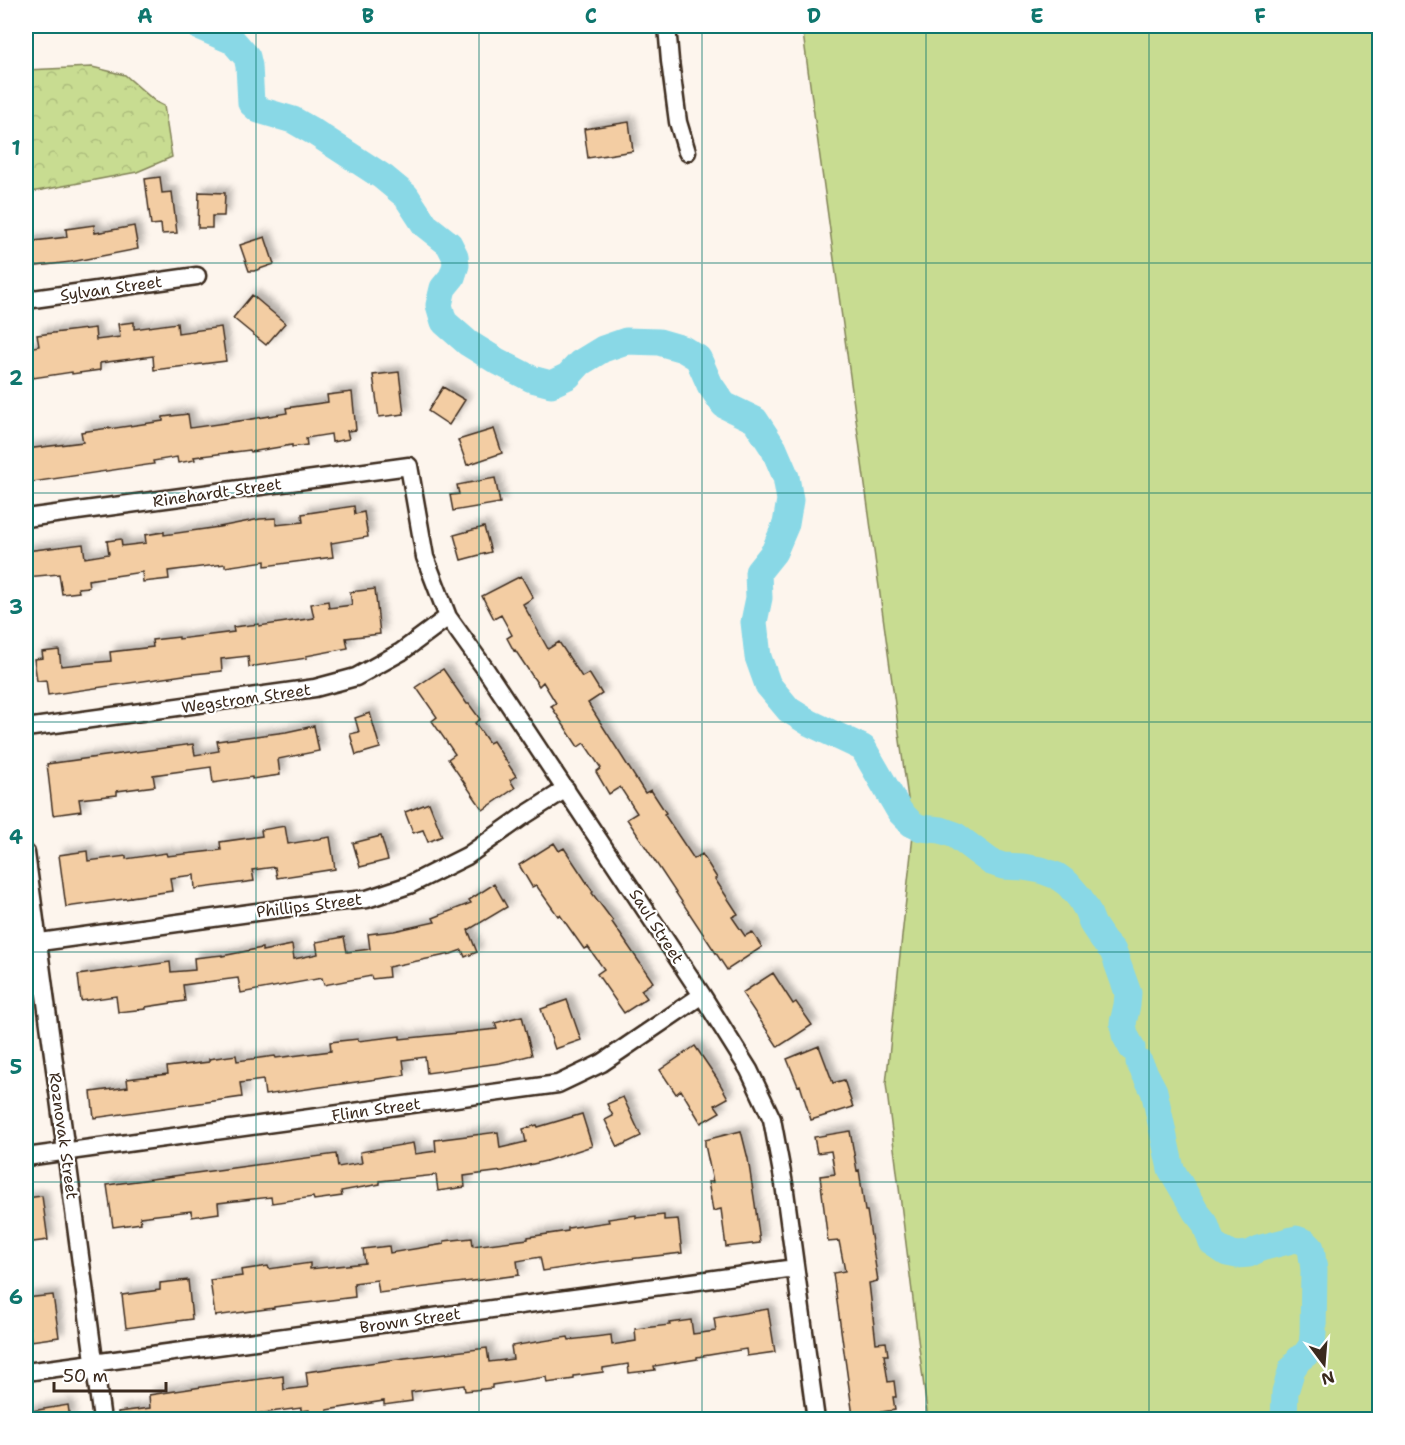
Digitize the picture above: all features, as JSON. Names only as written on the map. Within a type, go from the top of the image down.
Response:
[{"type":"street","points":[[667,26],[678,122],[687,152]]},
{"type":"street","name":"Sylvan Street","points":[[26,300],[197,276]]},
{"type":"street","name":"Rinehardt Street","points":[[26,518],[409,466]]},
{"type":"street","name":"Saul Street","points":[[409,466],[425,557],[448,617],[566,789],[702,995],[749,1070],[772,1119],[784,1184],[816,1419]]},
{"type":"street","name":"Wegstrom Street","points":[[26,728],[315,688],[356,677],[401,652],[448,617]]},
{"type":"street","name":"Phillips Street","points":[[32,943],[315,904],[368,899],[409,885],[467,856],[566,789]]},
{"type":"street","name":"Roznovak Street","points":[[26,853],[32,943],[66,1152],[102,1419]]},
{"type":"street","name":"Flinn Street","points":[[26,1157],[558,1083],[602,1063],[702,995]]},
{"type":"street","name":"Brown Street","points":[[26,1372],[795,1268]]},
{"type":"green space","points":[[802,26],[1379,26],[1379,1419],[928,1419],[886,1084],[913,835]]},
{"type":"green space","points":[[92,67],[125,75],[156,102],[164,106],[172,157],[137,172],[26,193],[26,70]]},
{"type":"building","points":[[629,122],[633,151],[588,158],[584,129]]},
{"type":"building","points":[[160,177],[162,193],[172,192],[177,233],[162,234],[161,224],[151,225],[145,179]]},
{"type":"building","points":[[199,192],[225,193],[224,216],[212,216],[212,228],[198,228]]},
{"type":"building","points":[[94,225],[95,233],[134,226],[138,249],[71,262],[29,267],[26,242],[67,237],[66,229]]},
{"type":"building","points":[[265,237],[274,264],[249,271],[240,245]]},
{"type":"building","points":[[252,295],[285,323],[266,345],[233,318]]},
{"type":"building","points":[[134,322],[134,329],[177,323],[178,333],[221,327],[226,361],[154,370],[153,356],[100,363],[100,370],[33,378],[28,348],[39,346],[37,335],[95,328],[96,340],[120,337],[118,324]]},
{"type":"building","points":[[399,372],[404,414],[379,417],[373,375]]},
{"type":"building","points":[[443,387],[465,400],[449,425],[428,411]]},
{"type":"building","points":[[352,392],[356,430],[347,431],[349,439],[332,442],[331,434],[306,438],[307,445],[194,457],[195,460],[178,463],[177,457],[153,461],[154,464],[26,483],[26,449],[83,442],[81,432],[163,421],[163,417],[188,414],[190,428],[246,420],[287,413],[286,408],[328,402],[327,395]]},
{"type":"building","points":[[494,429],[502,453],[467,465],[458,440]]},
{"type":"building","points":[[495,478],[500,503],[453,511],[450,495],[459,494],[457,485]]},
{"type":"building","points":[[354,506],[355,514],[364,512],[368,537],[331,543],[333,557],[265,566],[265,561],[225,567],[225,564],[168,571],[169,579],[143,582],[142,572],[88,580],[89,587],[78,588],[79,592],[62,594],[59,574],[26,577],[26,551],[83,544],[85,558],[109,554],[107,541],[121,539],[122,546],[146,543],[145,535],[164,532],[164,535],[260,519],[276,518],[276,525],[303,522],[302,514]]},
{"type":"building","points":[[484,527],[491,552],[461,560],[454,535]]},
{"type":"building","points":[[521,576],[533,598],[523,604],[548,649],[559,642],[582,677],[589,673],[602,694],[588,703],[645,793],[651,790],[694,859],[702,854],[738,914],[732,917],[745,936],[752,932],[762,947],[727,970],[627,819],[637,813],[620,787],[609,794],[596,772],[601,768],[584,743],[578,747],[551,706],[556,703],[543,682],[539,686],[514,651],[507,638],[512,635],[501,615],[494,619],[482,596]]},
{"type":"building","points":[[375,589],[380,634],[346,638],[348,648],[306,656],[307,658],[249,667],[248,656],[221,659],[222,671],[48,695],[46,680],[37,681],[34,659],[43,658],[42,652],[59,650],[61,666],[111,661],[110,652],[153,647],[152,640],[234,632],[233,627],[259,624],[259,626],[314,618],[311,604],[328,601],[329,608],[352,605],[350,592]]},
{"type":"building","points":[[443,669],[480,719],[475,723],[489,743],[493,741],[516,776],[510,780],[515,788],[483,810],[448,759],[455,754],[432,721],[437,717],[416,687]]},
{"type":"building","points":[[370,713],[380,748],[356,755],[350,734],[359,732],[355,718]]},
{"type":"building","points":[[314,726],[319,751],[278,759],[280,775],[213,783],[211,767],[153,775],[155,786],[117,791],[117,795],[79,799],[81,811],[53,815],[47,764],[193,744],[195,755],[219,751],[217,741]]},
{"type":"building","points":[[429,803],[442,836],[428,842],[423,830],[413,833],[405,812]]},
{"type":"building","points":[[285,826],[288,844],[330,837],[335,869],[277,878],[275,867],[252,870],[254,881],[195,889],[194,875],[170,878],[172,891],[66,907],[59,855],[87,851],[88,861],[126,856],[126,859],[166,853],[167,856],[221,850],[220,842],[262,836],[261,830]]},
{"type":"building","points":[[381,836],[388,860],[360,867],[353,843]]},
{"type":"building","points":[[554,843],[559,851],[564,848],[653,982],[641,990],[647,998],[624,1013],[597,974],[604,969],[588,947],[584,949],[536,885],[532,887],[519,865]]},
{"type":"building","points":[[494,884],[507,907],[468,930],[477,952],[465,957],[462,950],[388,967],[389,977],[372,979],[371,976],[324,985],[322,978],[241,993],[238,978],[183,985],[185,1001],[146,1007],[146,1009],[118,1012],[116,996],[81,1001],[78,975],[170,962],[171,972],[195,970],[194,958],[222,956],[262,948],[262,951],[292,945],[294,959],[318,954],[316,942],[344,937],[347,952],[370,949],[368,934],[435,922],[433,918],[471,903],[469,900]]},
{"type":"building","points":[[773,973],[793,1004],[796,1002],[812,1025],[778,1047],[742,993]]},
{"type":"building","points":[[567,1000],[581,1040],[555,1049],[541,1009]]},
{"type":"building","points":[[522,1016],[532,1055],[500,1063],[427,1073],[425,1057],[403,1060],[405,1075],[265,1095],[263,1080],[240,1083],[242,1097],[94,1118],[91,1092],[128,1087],[127,1079],[168,1074],[167,1067],[209,1062],[209,1059],[236,1055],[237,1061],[331,1051],[330,1042],[400,1036],[400,1039],[497,1029],[495,1023]]},
{"type":"building","points":[[695,1046],[728,1098],[715,1105],[720,1112],[701,1123],[681,1090],[676,1094],[660,1070]]},
{"type":"building","points":[[819,1046],[833,1083],[844,1080],[853,1107],[811,1120],[800,1085],[798,1086],[787,1059]]},
{"type":"building","points":[[623,1097],[641,1136],[618,1147],[605,1120],[613,1116],[607,1104]]},
{"type":"building","points":[[582,1114],[592,1146],[546,1161],[503,1171],[464,1176],[465,1187],[438,1191],[436,1175],[380,1181],[380,1184],[341,1191],[342,1196],[314,1200],[313,1197],[272,1203],[271,1197],[218,1203],[219,1213],[192,1217],[191,1211],[140,1217],[141,1223],[113,1227],[107,1185],[336,1154],[338,1167],[362,1163],[360,1152],[413,1143],[415,1154],[436,1151],[435,1140],[498,1132],[500,1148],[526,1142],[523,1129]]},
{"type":"building","points":[[741,1131],[748,1159],[760,1243],[726,1247],[721,1209],[713,1211],[708,1182],[713,1182],[705,1140]]},
{"type":"building","points":[[850,1131],[865,1211],[867,1211],[878,1281],[869,1283],[876,1343],[886,1342],[888,1355],[884,1355],[888,1382],[894,1381],[896,1397],[893,1397],[895,1410],[853,1416],[833,1273],[845,1271],[839,1241],[828,1242],[820,1176],[835,1174],[831,1151],[817,1153],[814,1137]]},
{"type":"building","points":[[42,1196],[48,1240],[26,1243],[26,1198]]},
{"type":"building","points":[[636,1215],[636,1218],[664,1215],[664,1220],[678,1219],[682,1253],[543,1271],[540,1257],[517,1261],[519,1275],[379,1293],[377,1280],[354,1283],[355,1297],[215,1316],[210,1280],[242,1276],[241,1270],[268,1266],[269,1269],[310,1263],[310,1269],[365,1263],[363,1249],[389,1246],[390,1253],[444,1244],[444,1241],[472,1238],[473,1246],[528,1239],[528,1237],[568,1231],[568,1228],[609,1222],[608,1219]]},
{"type":"building","points":[[188,1280],[192,1319],[126,1328],[122,1295],[160,1290],[160,1283]]},
{"type":"building","points":[[53,1295],[59,1337],[31,1341],[26,1298]]},
{"type":"building","points":[[768,1309],[775,1352],[747,1356],[746,1349],[654,1366],[655,1370],[629,1373],[628,1364],[603,1368],[603,1372],[574,1376],[574,1379],[547,1383],[546,1377],[465,1391],[464,1385],[411,1392],[412,1401],[384,1405],[384,1401],[327,1410],[327,1414],[310,1416],[309,1410],[301,1411],[301,1408],[247,1415],[248,1419],[118,1419],[118,1412],[150,1408],[149,1395],[283,1376],[284,1390],[308,1387],[306,1372],[487,1348],[489,1362],[513,1359],[511,1346],[568,1337],[569,1340],[611,1335],[612,1345],[636,1341],[635,1329],[691,1320],[693,1334],[716,1331],[714,1318]]},
{"type":"building","points":[[68,1405],[70,1419],[26,1419],[26,1412]]},
{"type":"waterway","points":[[198,26],[233,41],[247,57],[251,103],[259,110],[293,120],[383,177],[406,196],[425,225],[449,244],[455,256],[456,265],[452,277],[443,288],[439,305],[444,322],[468,343],[532,379],[551,384],[568,376],[580,363],[603,349],[626,341],[659,342],[683,349],[698,358],[710,385],[724,405],[755,420],[774,449],[786,477],[790,500],[786,524],[774,552],[758,572],[759,598],[754,622],[758,657],[768,685],[789,710],[810,723],[863,748],[900,812],[912,824],[955,835],[991,862],[1003,866],[1041,870],[1057,876],[1068,884],[1080,898],[1103,940],[1113,951],[1128,993],[1123,1023],[1125,1035],[1132,1048]]},
{"type":"waterway","points":[[1139,1062],[1154,1091],[1171,1169],[1205,1223],[1212,1243],[1227,1253],[1237,1255],[1249,1254],[1261,1248],[1296,1239],[1305,1242],[1311,1248],[1314,1270],[1312,1345],[1292,1369],[1285,1392],[1284,1420]]}]
